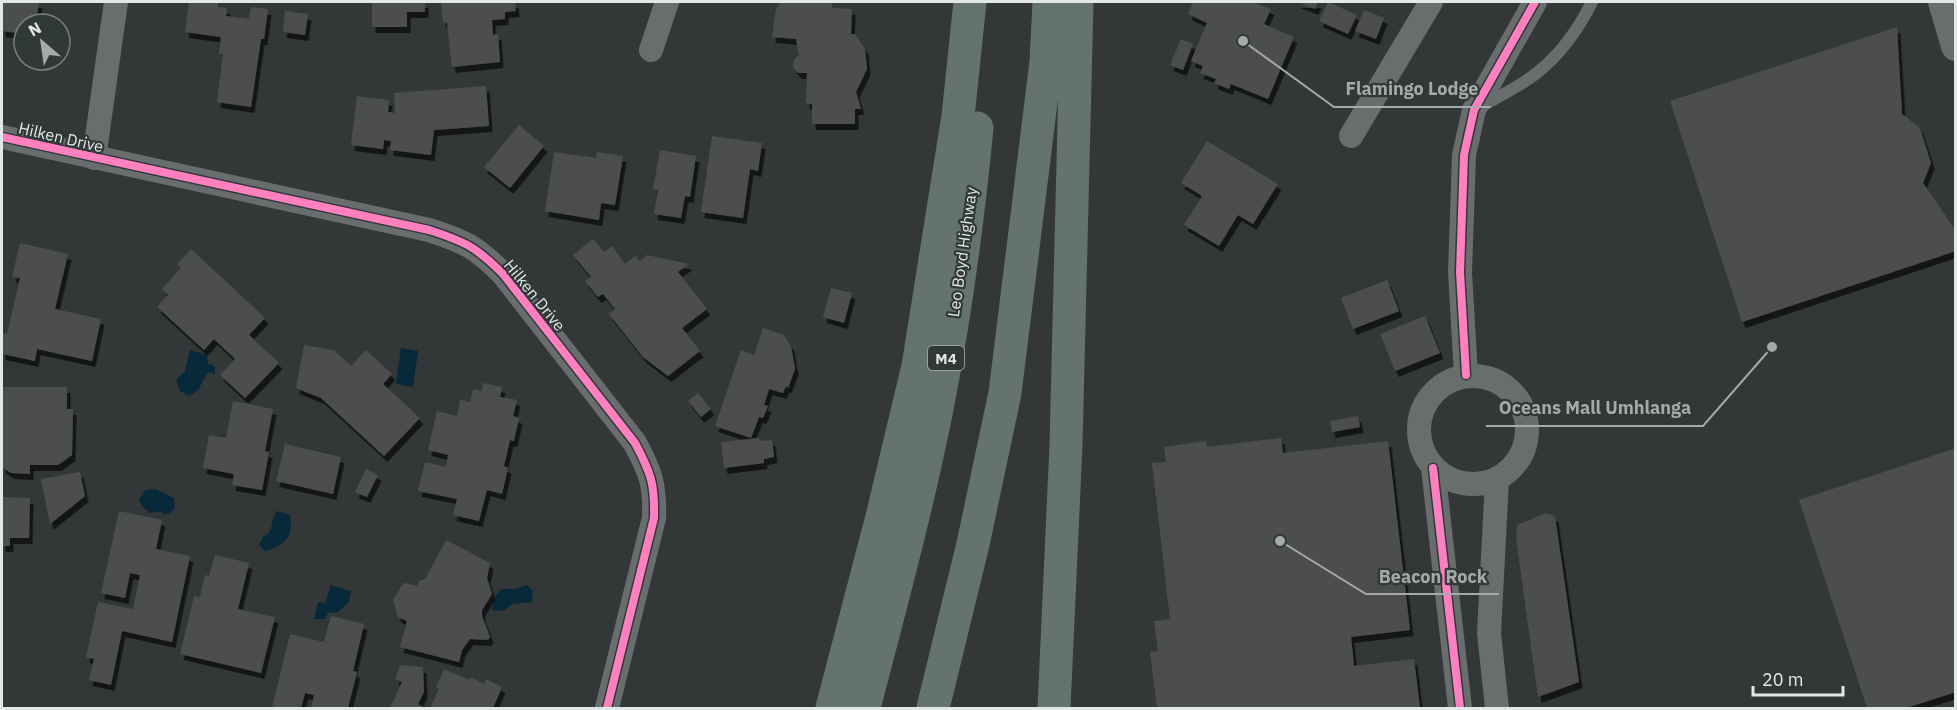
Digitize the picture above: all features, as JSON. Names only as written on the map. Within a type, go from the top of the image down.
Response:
[{"type":"highway","points":[[832,708],[882,517],[918,366],[958,116],[970,2]]},
{"type":"highway","name":"Leo Boyd Highway","points":[[864,708],[940,392],[968,222],[985,40],[986,2]]},
{"type":"highway","points":[[933,708],[973,544],[1005,393],[1043,86],[1049,2]]},
{"type":"highway","points":[[1054,708],[1066,445],[1077,2]]},
{"type":"street","points":[[94,158],[116,2]]},
{"type":"street","points":[[651,50],[667,2]]},
{"type":"street","points":[[1351,136],[1431,2]]},
{"type":"street","points":[[1466,375],[1460,272],[1464,154],[1474,110],[1535,2]]},
{"type":"street","name":"Hilken Drive","points":[[2,137],[429,230],[464,241],[484,255],[503,274],[635,443],[649,468],[655,490],[654,518],[607,708]]},
{"type":"street","points":[[1466,375],[1484,376],[1500,382],[1513,392],[1523,406],[1528,423],[1527,440],[1522,456],[1511,470],[1497,480],[1481,484],[1464,484],[1447,478],[1433,468],[1424,454],[1419,437],[1422,412],[1425,404],[1436,391],[1450,381],[1466,375]]},
{"type":"street","points":[[1433,468],[1460,708]]},
{"type":"street","points":[[1497,480],[1489,633],[1497,708]]},
{"type":"lane","points":[[1474,110],[1526,81],[1559,52],[1584,19],[1592,2]]},
{"type":"water","points":[[401,348],[418,351],[413,387],[396,384]]},
{"type":"water","points":[[190,350],[207,355],[208,364],[215,366],[215,374],[208,372],[198,390],[189,396],[180,391],[176,380],[185,371]]},
{"type":"water","points":[[156,489],[174,498],[175,508],[170,513],[164,515],[161,511],[150,513],[143,507],[139,500],[145,490]]},
{"type":"water","points":[[277,511],[290,515],[291,529],[283,543],[265,551],[259,545],[263,537],[270,532]]},
{"type":"water","points":[[331,585],[351,591],[349,602],[338,612],[328,613],[325,619],[314,619],[318,602],[325,603]]},
{"type":"water","points":[[527,585],[533,591],[532,602],[513,604],[503,611],[492,610],[495,597],[501,589],[515,589]]},
{"type":"building","points":[[2,2],[39,2],[38,12],[12,12],[12,32],[2,31]]},
{"type":"building","points":[[189,2],[218,2],[218,7],[227,8],[226,16],[249,19],[251,7],[268,9],[251,107],[217,102],[223,54],[219,54],[221,37],[185,32]]},
{"type":"building","points":[[372,2],[425,2],[425,12],[407,12],[407,27],[372,27]]},
{"type":"building","points":[[441,2],[515,2],[516,11],[505,12],[505,19],[492,20],[493,35],[498,34],[500,62],[452,67],[447,22],[443,23]]},
{"type":"building","points":[[781,2],[832,2],[832,8],[852,9],[851,34],[855,34],[865,49],[867,69],[856,92],[861,109],[855,109],[855,124],[812,124],[812,104],[806,103],[807,73],[798,73],[793,67],[794,60],[799,55],[796,39],[772,37],[776,9]]},
{"type":"building","points":[[1193,2],[1253,2],[1271,9],[1264,24],[1294,37],[1268,99],[1231,84],[1229,89],[1214,83],[1216,79],[1200,73],[1203,66],[1191,61],[1207,23],[1188,14]]},
{"type":"building","points":[[1297,2],[1318,2],[1315,9]]},
{"type":"building","points":[[1328,2],[1357,15],[1348,34],[1319,21]]},
{"type":"building","points":[[1364,10],[1384,18],[1376,39],[1355,31]]},
{"type":"building","points":[[285,11],[308,14],[305,35],[283,32]]},
{"type":"building","points":[[1897,27],[1902,114],[1920,128],[1931,163],[1923,183],[1956,231],[1956,251],[1742,322],[1670,101]]},
{"type":"building","points":[[1181,39],[1193,44],[1183,70],[1170,65]]},
{"type":"building","points":[[486,86],[489,126],[434,130],[431,155],[390,150],[391,141],[384,140],[383,149],[351,145],[357,96],[389,100],[388,112],[395,113],[394,93]]},
{"type":"building","points":[[519,125],[544,146],[510,188],[484,167]]},
{"type":"building","points":[[712,136],[762,143],[758,171],[750,169],[743,218],[701,212]]},
{"type":"building","points":[[1207,141],[1278,184],[1253,224],[1238,215],[1219,246],[1184,225],[1202,196],[1181,183]]},
{"type":"building","points":[[660,150],[696,156],[690,197],[685,196],[681,218],[654,214],[658,190],[653,189]]},
{"type":"building","points":[[554,152],[596,158],[597,152],[623,156],[615,205],[601,203],[599,220],[545,211]]},
{"type":"building","points":[[593,239],[604,252],[612,246],[625,264],[635,256],[640,261],[647,255],[689,264],[678,272],[707,309],[682,328],[700,351],[668,376],[643,357],[609,314],[615,309],[603,294],[598,297],[585,281],[591,277],[573,255]]},
{"type":"building","points":[[20,243],[68,254],[55,309],[101,319],[92,361],[37,349],[35,361],[2,354],[2,333],[7,334],[20,278],[12,277]]},
{"type":"building","points":[[191,249],[265,318],[249,335],[279,363],[245,398],[220,375],[235,359],[214,339],[204,350],[157,307],[168,295],[162,289],[181,268],[177,264]]},
{"type":"building","points":[[1387,280],[1399,311],[1353,329],[1341,298]]},
{"type":"building","points":[[831,288],[852,293],[844,323],[823,317]]},
{"type":"building","points":[[1425,316],[1440,353],[1395,371],[1380,334]]},
{"type":"building","points":[[763,328],[784,335],[791,346],[795,369],[788,388],[786,386],[783,393],[769,389],[764,405],[768,406],[763,418],[759,417],[751,438],[715,426],[741,350],[754,355]]},
{"type":"building","points":[[304,345],[334,350],[351,366],[366,350],[392,374],[383,384],[420,418],[384,456],[321,398],[296,388]]},
{"type":"building","points":[[483,383],[502,387],[500,397],[517,400],[513,416],[519,418],[514,441],[510,440],[504,466],[508,468],[502,494],[487,490],[479,521],[453,515],[457,499],[418,491],[425,462],[446,467],[448,455],[428,450],[437,411],[457,416],[460,400],[470,402],[473,389],[482,391]]},
{"type":"building","points":[[2,387],[67,387],[67,409],[73,409],[72,455],[58,465],[30,465],[30,474],[11,473],[2,467]]},
{"type":"building","points":[[698,393],[711,409],[701,417],[688,401]]},
{"type":"building","points":[[233,401],[273,409],[265,451],[269,452],[262,490],[232,485],[234,474],[203,468],[209,435],[226,438]]},
{"type":"building","points":[[1358,416],[1360,427],[1332,432],[1330,421]]},
{"type":"building","points":[[759,438],[759,441],[772,440],[774,457],[764,459],[764,463],[724,468],[721,442]]},
{"type":"building","points":[[1281,438],[1283,453],[1388,441],[1410,630],[1351,637],[1354,666],[1414,659],[1420,708],[1157,708],[1150,652],[1158,651],[1154,621],[1170,619],[1152,463],[1166,462],[1164,447],[1206,441],[1207,447]]},
{"type":"building","points":[[285,444],[341,457],[333,494],[276,481]]},
{"type":"building","points":[[1956,448],[1956,692],[1906,708],[1867,708],[1799,500]]},
{"type":"building","points":[[366,469],[378,475],[367,497],[355,492]]},
{"type":"building","points":[[80,472],[85,496],[50,524],[41,479]]},
{"type":"building","points":[[2,497],[30,498],[29,538],[10,538],[10,546],[2,546]]},
{"type":"building","points":[[119,511],[162,520],[156,549],[190,556],[172,642],[122,631],[111,685],[89,680],[94,659],[86,657],[98,602],[133,609],[140,575],[130,573],[125,598],[101,593]]},
{"type":"building","points":[[1546,513],[1555,516],[1579,682],[1538,697],[1516,538],[1517,525]]},
{"type":"building","points":[[446,540],[490,563],[487,578],[492,594],[482,610],[482,616],[490,637],[488,640],[470,639],[462,650],[459,662],[400,647],[407,621],[398,617],[393,600],[405,583],[417,586],[419,581],[425,579]]},
{"type":"building","points":[[215,555],[249,563],[238,609],[275,617],[261,673],[180,654],[194,596],[200,597],[205,575],[209,576]]},
{"type":"building","points":[[331,616],[364,624],[353,671],[357,672],[348,708],[311,708],[314,695],[305,693],[301,708],[272,708],[290,634],[324,642]]},
{"type":"building","points":[[400,665],[423,667],[424,692],[418,704],[425,708],[390,708],[402,682],[395,679]]},
{"type":"building","points":[[444,669],[469,680],[471,677],[484,684],[486,679],[502,687],[493,708],[430,708],[439,689],[436,688]]},
{"type":"cycle path","points":[[1466,375],[1460,272],[1464,155],[1474,110],[1535,2]]},
{"type":"cycle path","points":[[2,137],[429,230],[470,246],[494,265],[635,443],[651,479],[654,518],[607,708]]},
{"type":"cycle path","points":[[1433,468],[1460,708]]},
{"type":"place","name":"Flamingo Lodge","points":[[1243,41]]},
{"type":"place","name":"Oceans Mall Umhlanga","points":[[1772,347]]},
{"type":"place","name":"Beacon Rock","points":[[1280,541]]}]
